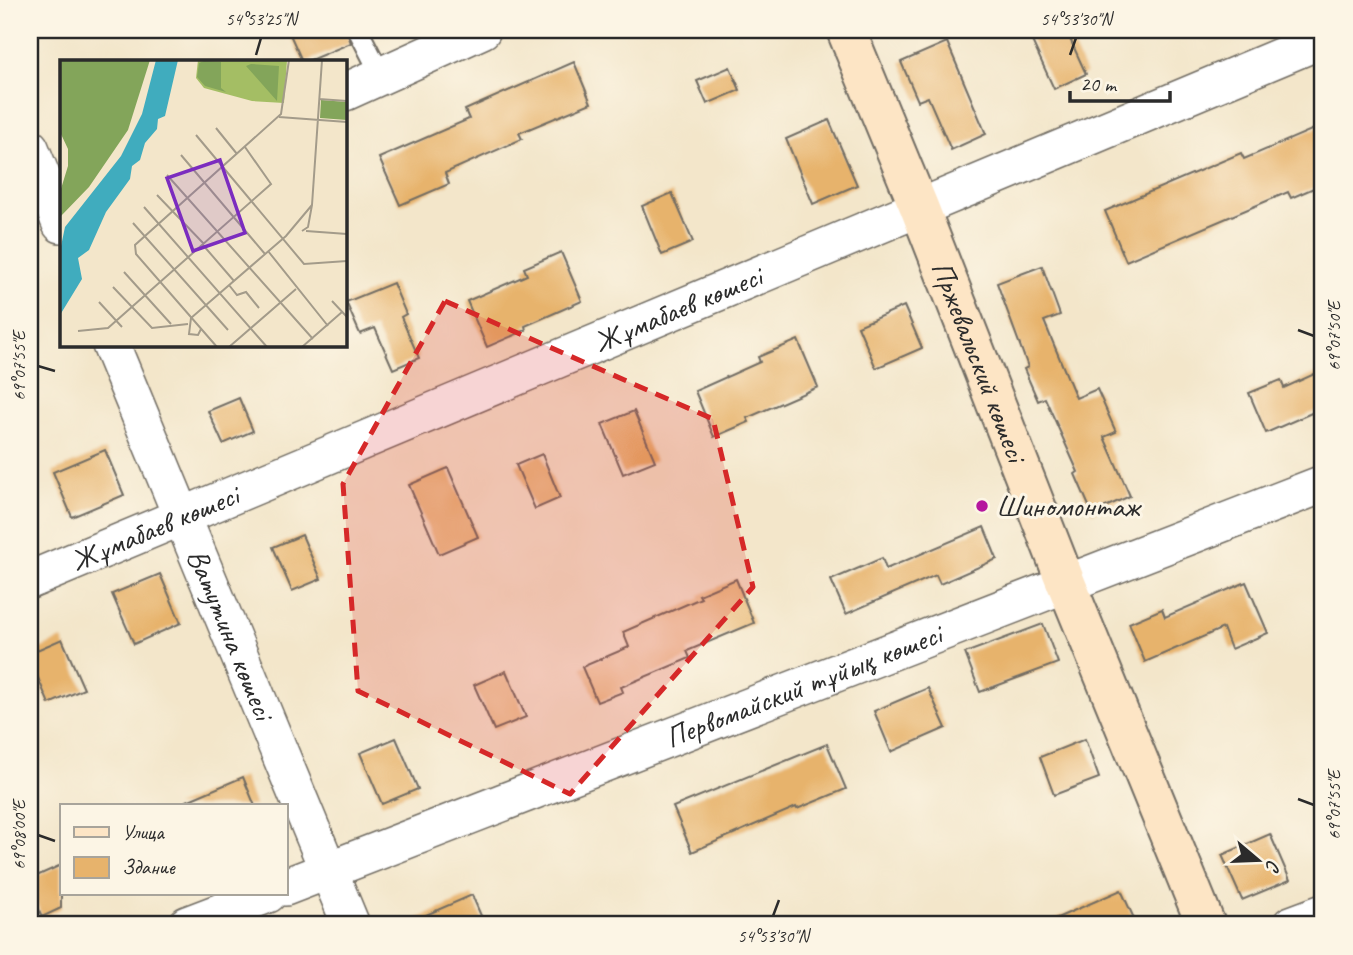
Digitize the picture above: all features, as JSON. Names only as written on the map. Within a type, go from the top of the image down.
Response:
[{"type":"street","points":[[346,92],[482,30]]},
{"type":"street","name":"Пржевальский көшесі","points":[[846,30],[919,207],[1066,583],[1206,925]]},
{"type":"street","name":"Жұмабаев көшесі","points":[[30,580],[1323,39]]},
{"type":"street","points":[[30,148],[47,208]]},
{"type":"street","name":"Ватутина көшесі","points":[[111,346],[351,925]]},
{"type":"street","name":"Первомайский тұйық көшесі","points":[[287,886],[1323,484]]},
{"type":"street","points":[[187,925],[265,895]]},
{"type":"street","points":[[1291,925],[1323,913]]},
{"type":"lane","points":[[358,30],[381,75]]},
{"type":"highlighted area","points":[[445,301],[713,419],[753,587],[570,794],[358,691],[343,484]]},
{"type":"building","points":[[288,30],[346,30],[351,43],[310,60],[302,60]]},
{"type":"building","points":[[1027,30],[1066,30],[1086,74],[1054,89]]},
{"type":"building","points":[[947,42],[986,134],[951,150],[928,97],[918,101],[901,62]]},
{"type":"building","points":[[574,62],[591,103],[519,133],[522,139],[445,173],[449,184],[400,205],[379,158],[469,119],[465,110]]},
{"type":"building","points":[[730,67],[740,90],[707,104],[697,81]]},
{"type":"building","points":[[829,120],[857,185],[813,204],[786,139]]},
{"type":"building","points":[[1323,125],[1323,184],[1291,198],[1288,192],[1126,261],[1105,211],[1241,153],[1244,159]]},
{"type":"building","points":[[672,193],[693,242],[662,255],[642,206]]},
{"type":"building","points":[[561,252],[582,301],[525,326],[526,330],[487,347],[467,301],[527,275],[524,268]]},
{"type":"building","points":[[1042,266],[1060,315],[1044,321],[1076,398],[1097,389],[1116,432],[1104,437],[1130,496],[1092,513],[1075,474],[1078,472],[1045,398],[1038,401],[1024,369],[1028,367],[997,283]]},
{"type":"building","points":[[393,283],[406,314],[401,317],[419,358],[393,369],[375,328],[360,334],[346,302]]},
{"type":"building","points":[[904,306],[922,348],[876,368],[858,326]]},
{"type":"building","points":[[798,340],[818,387],[747,418],[749,422],[714,437],[695,391],[760,362],[758,357]]},
{"type":"building","points":[[1323,370],[1323,408],[1266,433],[1249,393],[1281,380],[1284,388]]},
{"type":"building","points":[[239,398],[253,431],[223,444],[208,411]]},
{"type":"building","points":[[634,411],[655,461],[623,474],[602,424]]},
{"type":"building","points":[[105,450],[124,495],[72,517],[53,472]]},
{"type":"building","points":[[542,454],[560,498],[535,509],[516,465]]},
{"type":"building","points":[[448,468],[478,537],[439,554],[409,485]]},
{"type":"building","points":[[984,527],[997,559],[940,584],[936,575],[846,614],[831,580],[882,558],[886,569]]},
{"type":"building","points":[[302,535],[321,579],[292,591],[273,547]]},
{"type":"building","points":[[160,574],[181,623],[134,644],[112,594]]},
{"type":"building","points":[[736,579],[754,623],[687,651],[690,658],[621,687],[623,692],[597,702],[582,667],[629,647],[623,632],[701,598],[699,595]]},
{"type":"building","points":[[1246,582],[1268,633],[1231,649],[1223,628],[1145,662],[1129,623],[1162,609],[1165,617]]},
{"type":"building","points":[[1043,624],[1058,663],[980,692],[965,653]]},
{"type":"building","points":[[62,639],[84,689],[49,704],[30,653]]},
{"type":"building","points":[[506,671],[526,717],[494,730],[474,685]]},
{"type":"building","points":[[928,688],[946,728],[891,752],[874,711]]},
{"type":"building","points":[[396,738],[418,789],[382,804],[360,753]]},
{"type":"building","points":[[1085,739],[1099,778],[1054,795],[1040,757]]},
{"type":"building","points":[[827,744],[846,789],[797,809],[796,807],[692,852],[673,807]]},
{"type":"building","points":[[243,777],[254,804],[180,804]]},
{"type":"building","points":[[1270,834],[1290,880],[1242,900],[1222,855]]},
{"type":"building","points":[[60,865],[61,908],[42,917],[30,888],[30,879]]},
{"type":"building","points":[[1121,890],[1137,925],[1041,925]]},
{"type":"building","points":[[472,895],[485,925],[403,925]]},
{"type":"place","name":"Шиномонтаж","points":[[982,506]]}]
